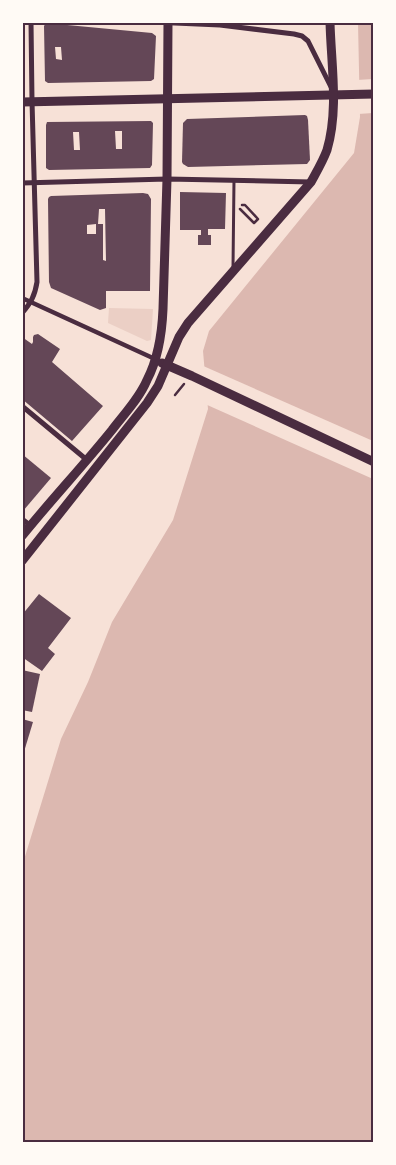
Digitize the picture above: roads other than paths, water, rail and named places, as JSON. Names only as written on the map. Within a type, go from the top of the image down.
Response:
[{"type":"main road","points":[[22,561],[147,404],[158,386],[179,336],[188,323],[311,182],[327,150],[331,126],[334,94],[330,22]]},
{"type":"main road","points":[[22,536],[139,396],[148,380],[155,360],[163,321],[167,179],[168,23]]},
{"type":"main road","points":[[27,101],[374,94]]},
{"type":"main road","points":[[155,360],[374,462]]},
{"type":"street","points":[[22,313],[32,302],[37,282],[35,183],[27,101],[31,22]]},
{"type":"street","points":[[152,22],[220,25],[302,36],[308,41],[334,94]]},
{"type":"street","points":[[22,184],[167,179],[311,182]]},
{"type":"street","points":[[22,298],[155,360]]},
{"type":"street","points":[[22,406],[87,460]]},
{"type":"street","points":[[22,519],[30,526]]},
{"type":"lane","points":[[233,271],[234,180]]}]
